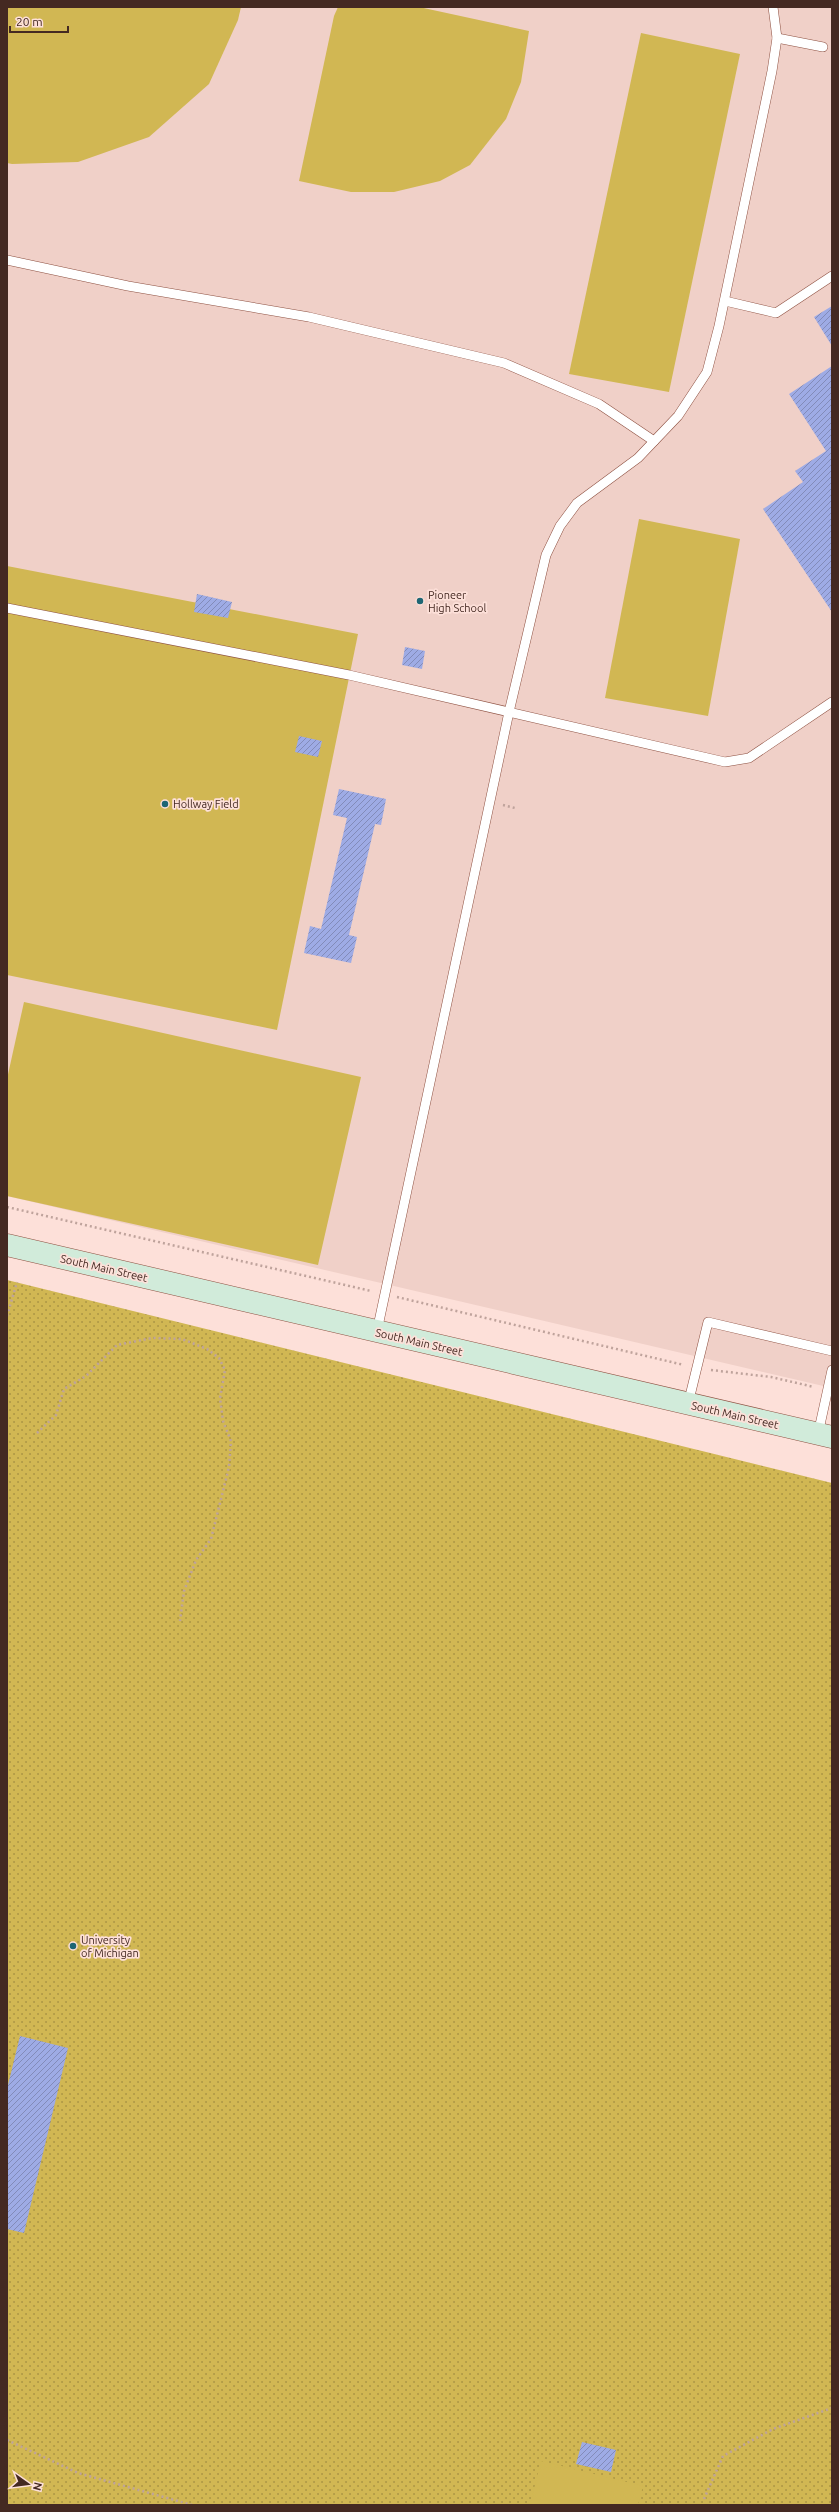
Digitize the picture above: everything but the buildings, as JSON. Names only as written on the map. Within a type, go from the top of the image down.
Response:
[{"type":"main road","name":"South Main Street","points":[[7,1245],[825,1435]]},
{"type":"lane","points":[[377,1332],[509,712],[546,555],[560,526],[577,503],[638,458],[678,416],[707,372],[725,302],[777,38],[774,7]]},
{"type":"lane","points":[[777,38],[823,47]]},
{"type":"lane","points":[[7,260],[128,286],[309,317],[504,363],[599,404],[654,441]]},
{"type":"lane","points":[[725,302],[776,313],[832,276]]},
{"type":"lane","points":[[7,608],[349,675],[724,762],[749,758],[832,702]]},
{"type":"lane","points":[[688,1404],[708,1322],[832,1351]]},
{"type":"lane","points":[[825,1435],[828,1390],[832,1370]]},
{"type":"path","points":[[501,805],[515,808]]},
{"type":"path","points":[[7,1207],[363,1290]]},
{"type":"path","points":[[7,1316],[17,1282]]},
{"type":"path","points":[[400,1298],[697,1368],[771,1377],[828,1390]]},
{"type":"path","points":[[37,1433],[56,1415],[64,1389],[86,1376],[118,1345],[152,1338],[182,1339],[207,1349],[219,1358],[225,1370],[220,1398],[223,1421],[231,1442],[229,1467],[211,1539],[196,1560],[184,1591],[180,1621]]},
{"type":"path","points":[[704,2499],[722,2456],[773,2429],[832,2408]]},
{"type":"path","points":[[7,2440],[78,2473],[192,2505]]},
{"type":"shaded area","name":"Pioneer High School","points":[[7,7],[832,7],[832,1388],[7,1196]]},
{"type":"shaded area","points":[[7,7],[241,7],[238,20],[209,84],[149,137],[78,162],[12,164],[7,163]]},
{"type":"shaded area","points":[[338,7],[419,7],[529,31],[521,82],[506,119],[470,165],[440,181],[394,192],[351,192],[299,181],[334,16]]},
{"type":"shaded area","points":[[641,33],[740,54],[669,392],[569,374]]},
{"type":"shaded area","points":[[639,519],[740,539],[708,716],[605,698]]},
{"type":"shaded area","name":"Hollway Field","points":[[7,566],[358,634],[277,1030],[7,975]]},
{"type":"shaded area","points":[[24,1002],[361,1077],[318,1265],[7,1196],[7,1079]]},
{"type":"shaded area","points":[[7,1280],[832,1483],[832,2505],[7,2505]]},
{"type":"shaded area","points":[[541,2461],[643,2486],[638,2505],[530,2505]]},
{"type":"place","name":"Pioneer High School","points":[[420,601]]},
{"type":"place","name":"Hollway Field","points":[[165,804]]},
{"type":"place","name":"University of Michigan","points":[[73,1946]]}]
